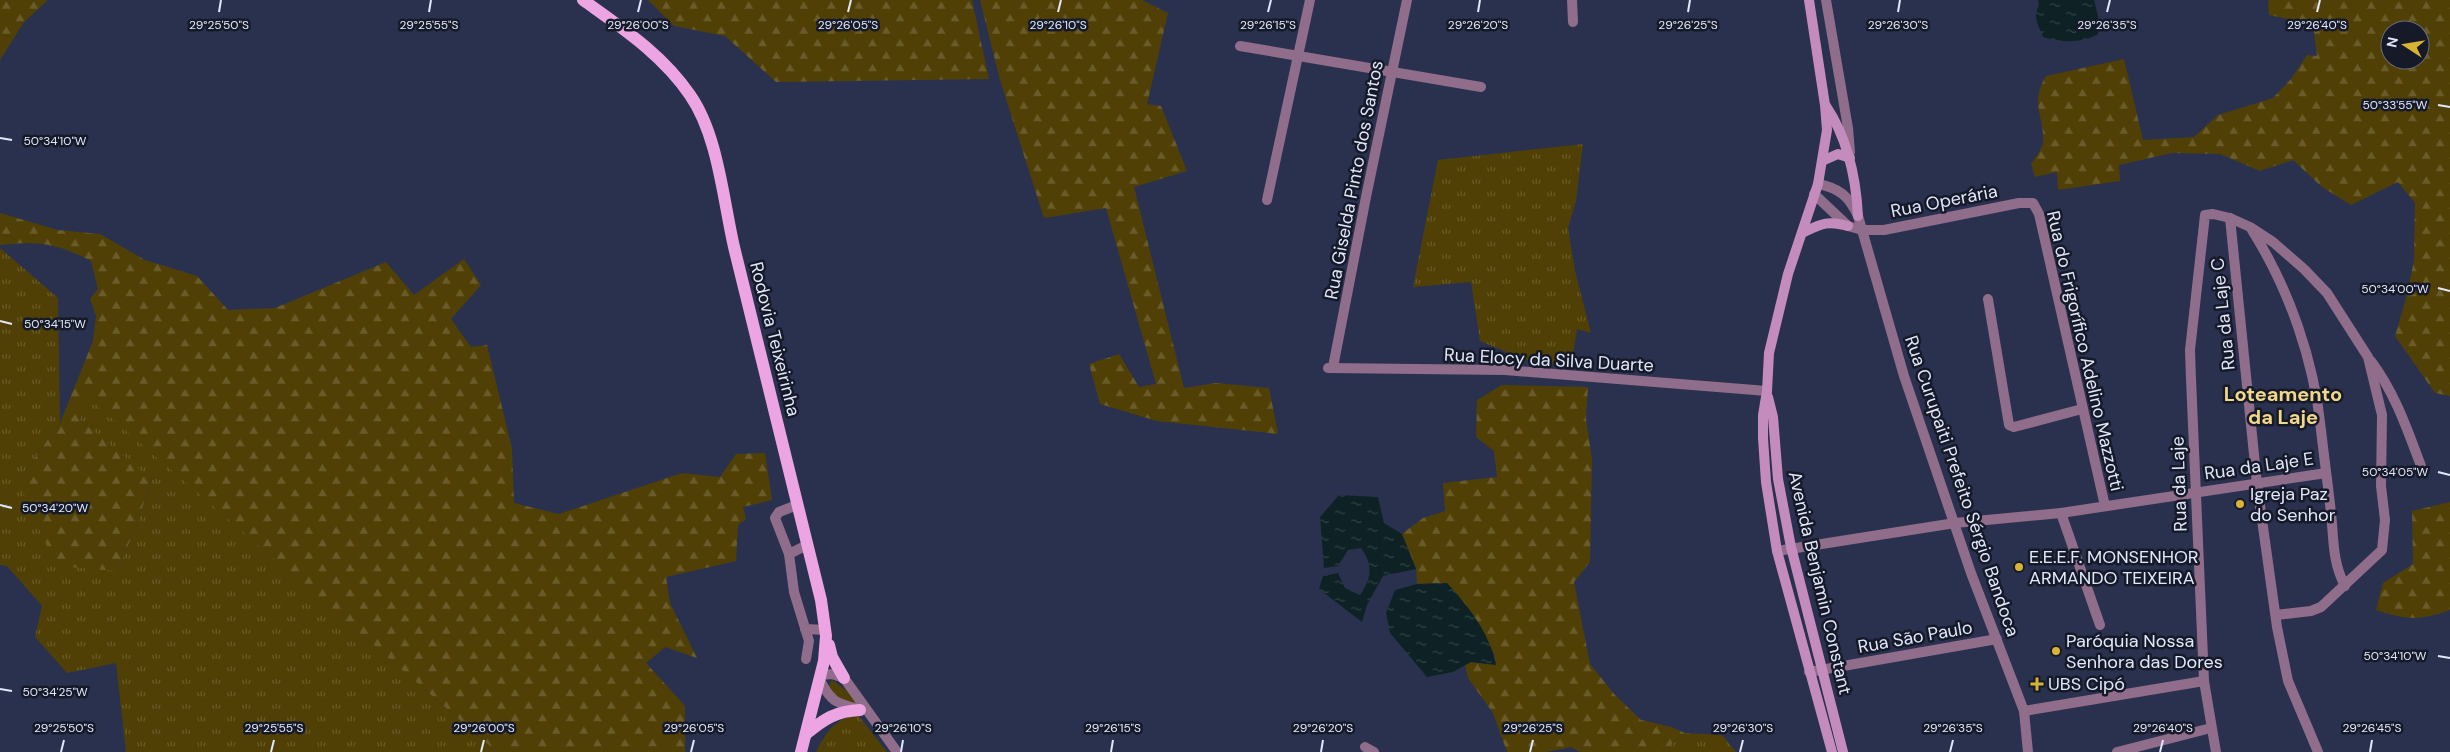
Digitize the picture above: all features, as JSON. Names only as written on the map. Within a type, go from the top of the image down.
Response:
[{"type":"main road","name":"Rodovia Teixeirinha","points":[[583,0],[637,39],[666,65],[690,95],[704,121],[821,600],[826,633],[821,678],[801,752]]},
{"type":"main road","name":"Avenida Benjamin Constant","points":[[1809,0],[1827,130],[1816,189],[1778,312],[1769,353],[1767,391],[1763,415],[1763,438],[1766,482],[1777,551],[1832,752]]},
{"type":"main road","points":[[1825,105],[1834,118],[1850,158],[1856,189],[1858,216]]},
{"type":"main road","points":[[1822,161],[1838,154],[1850,158]]},
{"type":"main road","points":[[1802,233],[1819,224],[1833,221],[1848,226]]},
{"type":"main road","name":"Avenida Benjamin Constant","points":[[1767,391],[1773,417],[1778,479],[1791,547],[1843,752]]},
{"type":"main road","points":[[826,633],[832,657],[844,678]]},
{"type":"main road","points":[[806,734],[825,718],[835,713],[865,712]]},
{"type":"street","points":[[1267,200],[1310,0]]},
{"type":"street","name":"Rua Giselda Pinto dos Santos","points":[[1331,367],[1407,0]]},
{"type":"street","points":[[1572,0],[1573,22]]},
{"type":"street","points":[[1826,0],[1848,128],[1850,158]]},
{"type":"street","points":[[1240,46],[1481,87]]},
{"type":"street","points":[[1816,189],[1848,226]]},
{"type":"street","name":"Rua Curupaiti Prefeito Sérgio Bandoca","points":[[1816,189],[1835,189],[1850,200],[1858,216],[1904,376],[1954,523],[2024,711],[2028,752]]},
{"type":"street","name":"Rua Operária","points":[[1848,226],[1862,230],[1884,230],[2019,203],[2033,203]]},
{"type":"street","name":"Rua do Frigorífico Adelino Mazzotti","points":[[2033,203],[2039,214],[2105,506]]},
{"type":"street","name":"Rua da Laje","points":[[2216,752],[2204,681],[2190,350],[2205,215],[2213,214],[2230,218]]},
{"type":"street","points":[[2230,218],[2250,227],[2273,242],[2304,268],[2327,293],[2368,357],[2385,379],[2402,413],[2421,466]]},
{"type":"street","name":"Rua da Laje C","points":[[2230,218],[2258,484],[2276,614],[2288,681],[2318,752]]},
{"type":"street","points":[[2250,227],[2267,254],[2296,321],[2312,376],[2321,427],[2335,562],[2345,586]]},
{"type":"street","points":[[1988,299],[2009,425],[2014,427],[2082,409]]},
{"type":"street","points":[[2276,614],[2311,611],[2321,607],[2382,550],[2385,520],[2381,486],[2382,415],[2368,357]]},
{"type":"street","name":"Rua Elocy da Silva Duarte","points":[[1331,367],[1505,370],[1767,391]]},
{"type":"street","name":"Rua da Laje E","points":[[1777,551],[1791,547],[1954,523],[2062,513],[2326,473]]},
{"type":"street","points":[[797,505],[779,512],[775,518],[789,554],[794,592],[809,642],[806,659]]},
{"type":"street","points":[[2062,513],[2100,625]]},
{"type":"street","points":[[789,554],[808,545]]},
{"type":"street","points":[[805,629],[826,633]]},
{"type":"street","name":"Rua São Paulo","points":[[1809,672],[1996,639]]},
{"type":"street","points":[[865,712],[834,702],[828,697],[821,678],[832,674],[844,678],[862,700],[865,712],[898,752]]},
{"type":"street","points":[[2024,711],[2204,681]]},
{"type":"street","points":[[2117,752],[2211,728]]},
{"type":"green space","points":[[0,0],[48,0],[24,22],[0,60]]},
{"type":"green space","points":[[648,0],[972,0],[989,79],[776,82],[725,36],[674,26]]},
{"type":"green space","points":[[980,0],[1142,0],[1168,13],[1147,104],[1161,106],[1187,171],[1134,187],[1184,388],[1216,383],[1269,388],[1278,434],[1157,421],[1100,404],[1089,364],[1119,354],[1139,387],[1156,384],[1106,208],[1044,218],[1000,80]]},
{"type":"green space","points":[[2268,0],[2450,0],[2450,396],[2435,393],[2395,336],[2407,295],[2414,260],[2415,203],[2398,182],[2351,205],[2322,187],[2293,160],[2260,171],[2220,154],[2172,153],[2119,165],[2120,181],[2058,190],[2057,172],[2035,177],[2031,164],[2043,143],[2038,102],[2041,86],[2046,76],[2124,59],[2143,140],[2194,137],[2218,115],[2273,98],[2291,79],[2307,55],[2317,56],[2313,24],[2269,15]]},
{"type":"green space","points":[[1583,144],[1576,201],[1568,228],[1575,271],[1591,333],[1577,329],[1571,366],[1526,360],[1480,341],[1471,282],[1413,287],[1438,160]]},
{"type":"green space","points":[[0,213],[58,230],[100,234],[145,260],[197,276],[228,310],[275,308],[386,262],[414,295],[464,259],[481,285],[451,319],[471,347],[487,345],[512,449],[514,503],[559,514],[682,473],[720,477],[736,454],[765,453],[772,500],[743,507],[746,519],[738,525],[736,561],[666,577],[670,603],[697,658],[665,647],[646,663],[685,706],[685,752],[497,752],[86,396],[80,420],[151,479],[138,522],[117,571],[56,566],[18,481],[60,423],[93,341],[96,316],[90,299],[98,289],[91,261],[68,250],[26,243],[0,245]]},
{"type":"green space","points":[[0,248],[58,298],[60,423],[18,481],[117,571],[138,522],[151,480],[80,420],[86,395],[497,752],[126,752],[116,663],[67,673],[35,637],[42,606],[7,566],[0,565]]},
{"type":"green space","points":[[1502,385],[1588,387],[1586,418],[1592,460],[1590,562],[1574,582],[1590,664],[1615,695],[1641,720],[1671,727],[1685,733],[1662,752],[1580,752],[1571,747],[1546,752],[1507,752],[1493,713],[1468,678],[1465,665],[1471,662],[1496,665],[1494,653],[1447,583],[1417,584],[1416,568],[1402,534],[1423,518],[1445,511],[1443,483],[1497,477],[1494,451],[1476,437],[1477,400]]},
{"type":"green space","points":[[2450,502],[2450,610],[2430,616],[2413,618],[2396,616],[2376,610],[2383,583],[2413,564],[2412,511]]},
{"type":"green space","points":[[832,680],[852,695],[857,704],[843,700],[836,695],[829,684]]},
{"type":"green space","points":[[858,715],[887,752],[816,752],[832,727],[843,719]]},
{"type":"green space","points":[[1685,733],[1722,735],[1736,752],[1662,752]]},
{"type":"water","points":[[2038,0],[2094,0],[2098,16],[2098,34],[2086,39],[2071,41],[2043,37],[2036,18],[2039,5]]},
{"type":"water","points":[[1339,495],[1378,497],[1384,523],[1402,534],[1416,569],[1383,576],[1367,605],[1362,622],[1319,589],[1323,576],[1338,573],[1345,588],[1360,595],[1369,577],[1368,560],[1361,548],[1348,550],[1338,566],[1324,568],[1320,517]]},
{"type":"water","points":[[1447,583],[1463,601],[1483,631],[1489,642],[1496,665],[1471,662],[1453,672],[1427,677],[1390,633],[1386,613],[1395,590],[1417,584]]},
{"type":"place","name":"Igreja Paz do Senhor","points":[[2240,504]]},
{"type":"place","name":"E.E.E.F. MONSENHOR ARMANDO TEIXEIRA","points":[[2019,567]]},
{"type":"place","name":"Paróquia Nossa Senhora das Dores","points":[[2056,651]]},
{"type":"place","name":"UBS Cipó","points":[[2037,684]]},
{"type":"district","name":"Loteamento da Laje","points":[[2283,406]]}]
